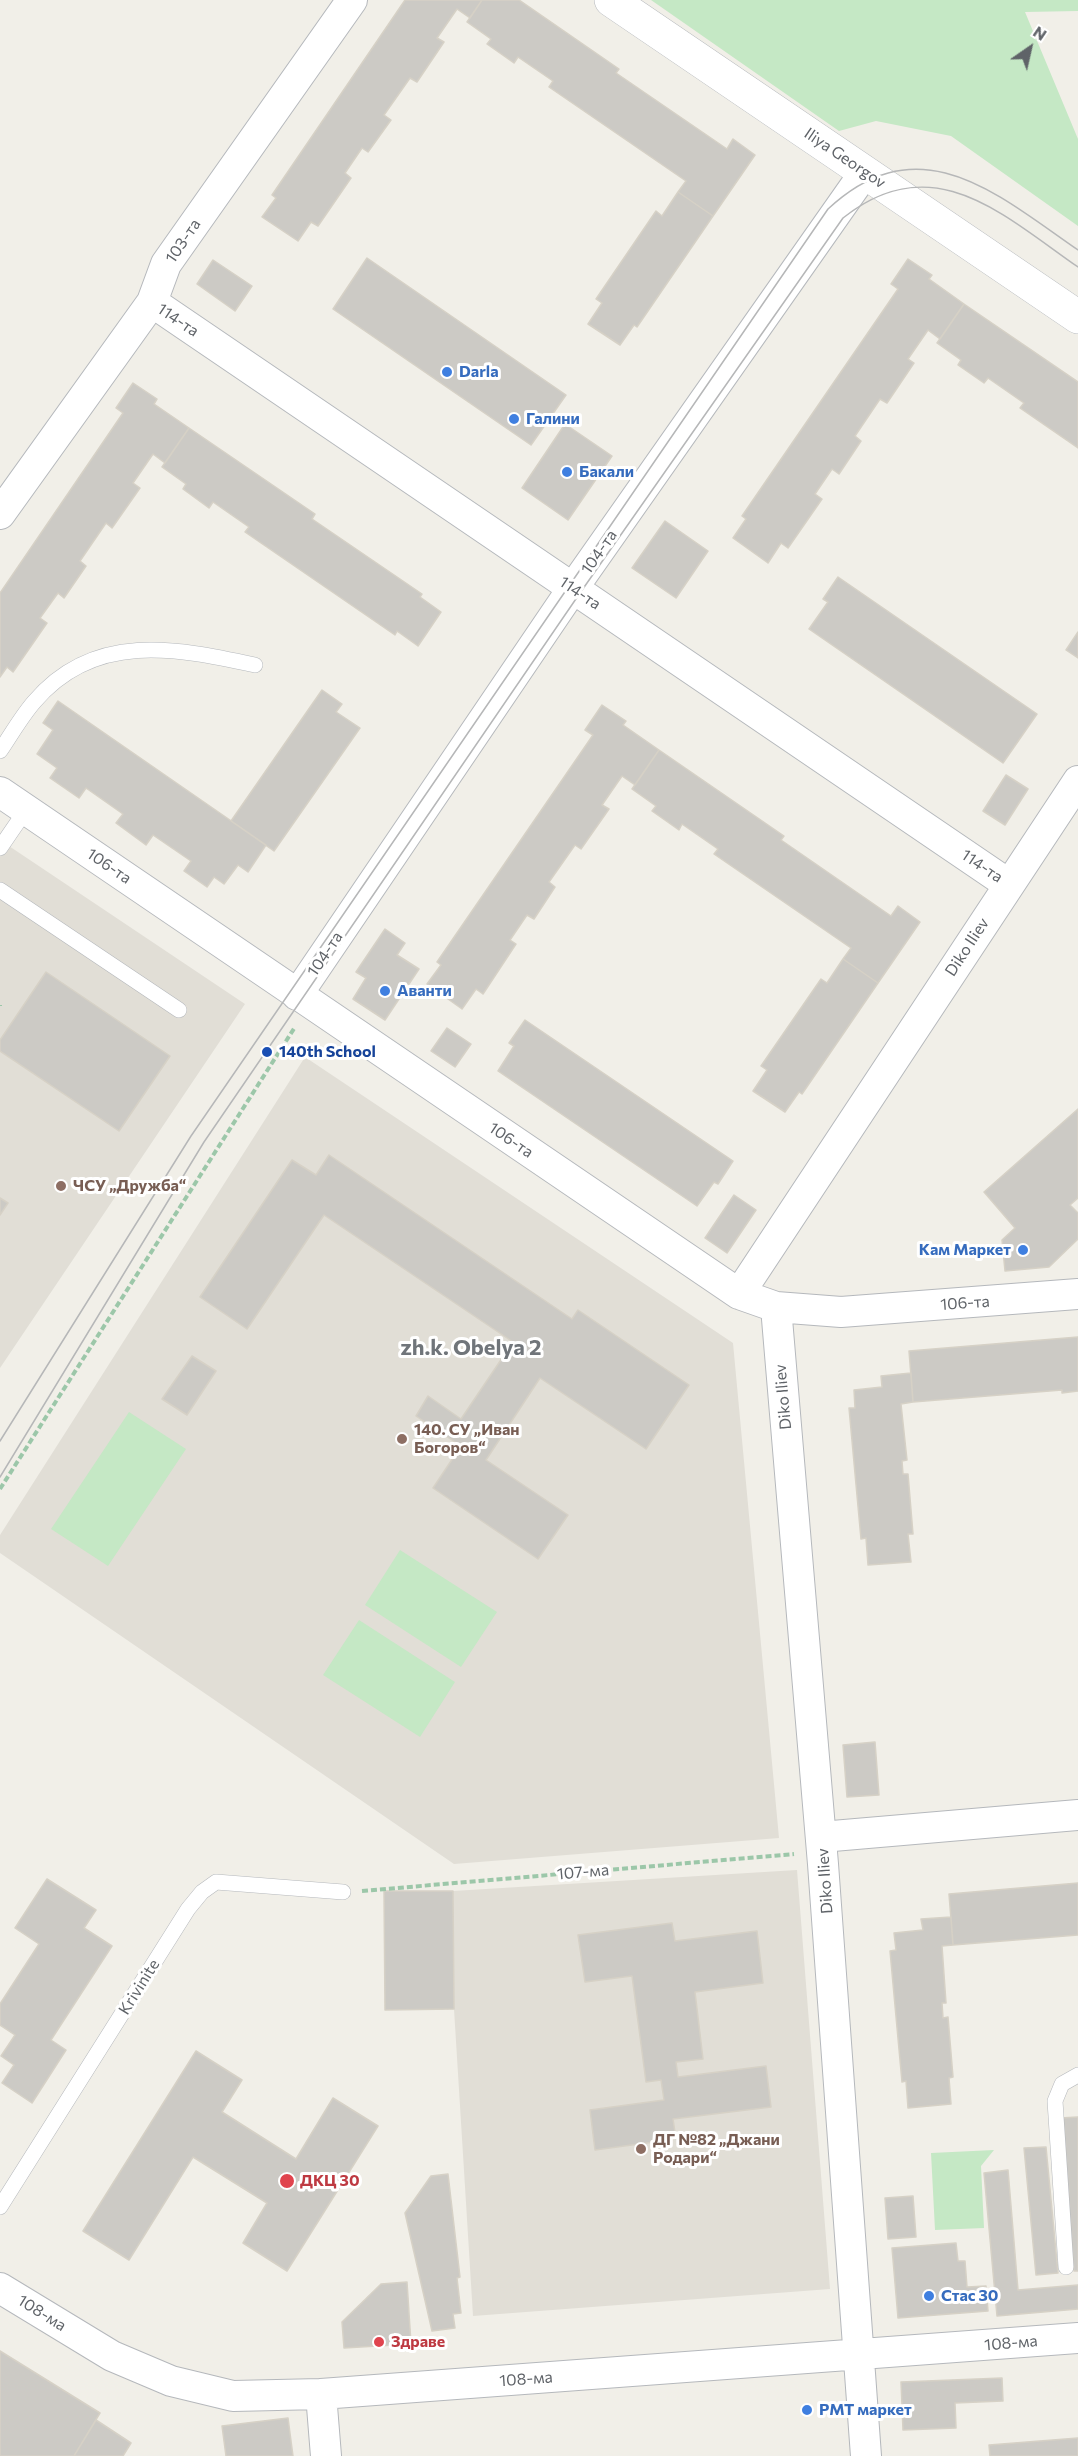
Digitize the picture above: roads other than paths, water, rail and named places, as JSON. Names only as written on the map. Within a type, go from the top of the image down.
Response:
[{"type":"street","name":"103-та","points":[[0,514],[152,302],[166,264],[351,0]]},
{"type":"street","name":"Iliya Georgov","points":[[611,0],[1078,317]]},
{"type":"street","name":"104-та","points":[[297,995],[573,588],[865,172]]},
{"type":"street","name":"114-та","points":[[152,302],[1008,884]]},
{"type":"street","name":"Diko Iliev","points":[[739,1294],[1078,781]]},
{"type":"street","name":"106-та","points":[[0,792],[739,1294],[776,1307],[841,1312],[1078,1294]]},
{"type":"street","name":"Diko Iliev","points":[[776,1307],[822,1844],[866,2456]]},
{"type":"street","points":[[822,1844],[1078,1815]]},
{"type":"street","name":"108-ма","points":[[0,2288],[112,2356],[171,2381],[232,2396],[321,2394],[1078,2338]]},
{"type":"street","points":[[321,2394],[326,2456]]},
{"type":"lane","points":[[0,751],[34,702],[63,675],[98,657],[140,648],[192,651],[255,665]]},
{"type":"lane","points":[[0,848],[26,810]]},
{"type":"lane","points":[[0,890],[179,1010]]},
{"type":"lane","name":"Krivinite","points":[[0,2207],[188,1909],[202,1892],[216,1882],[343,1892]]},
{"type":"lane","points":[[1066,2267],[1055,2101],[1062,2084],[1078,2075]]},
{"type":"tram line","points":[[0,1441],[191,1136],[828,209],[862,184],[895,171],[926,170],[958,177],[988,190],[1078,250]]},
{"type":"tram line","points":[[0,1477],[204,1142],[580,593],[843,218],[876,197],[907,188],[937,188],[966,196],[994,210],[1078,267]]},
{"type":"place","name":"Darla","points":[[447,372]]},
{"type":"place","name":"Галини","points":[[514,419]]},
{"type":"place","name":"Бакали","points":[[567,472]]},
{"type":"place","name":"Аванти","points":[[385,991]]},
{"type":"place","name":"140th School","points":[[267,1052]]},
{"type":"place","name":"ЧСУ „Дружба“","points":[[61,1186]]},
{"type":"place","name":"Кам Маркет","points":[[1023,1250]]},
{"type":"place","name":"140. СУ „Иван Богоров“","points":[[402,1439]]},
{"type":"place","name":"ДГ №82 „Джани Родари“","points":[[641,2149]]},
{"type":"place","name":"ДКЦ 30","points":[[287,2181]]},
{"type":"place","name":"Стас 30","points":[[929,2296]]},
{"type":"place","name":"Здраве","points":[[379,2342]]},
{"type":"place","name":"РМТ маркет","points":[[807,2410]]},
{"type":"district","name":"zh.k. Obelya 2","points":[[471,1348]]}]
